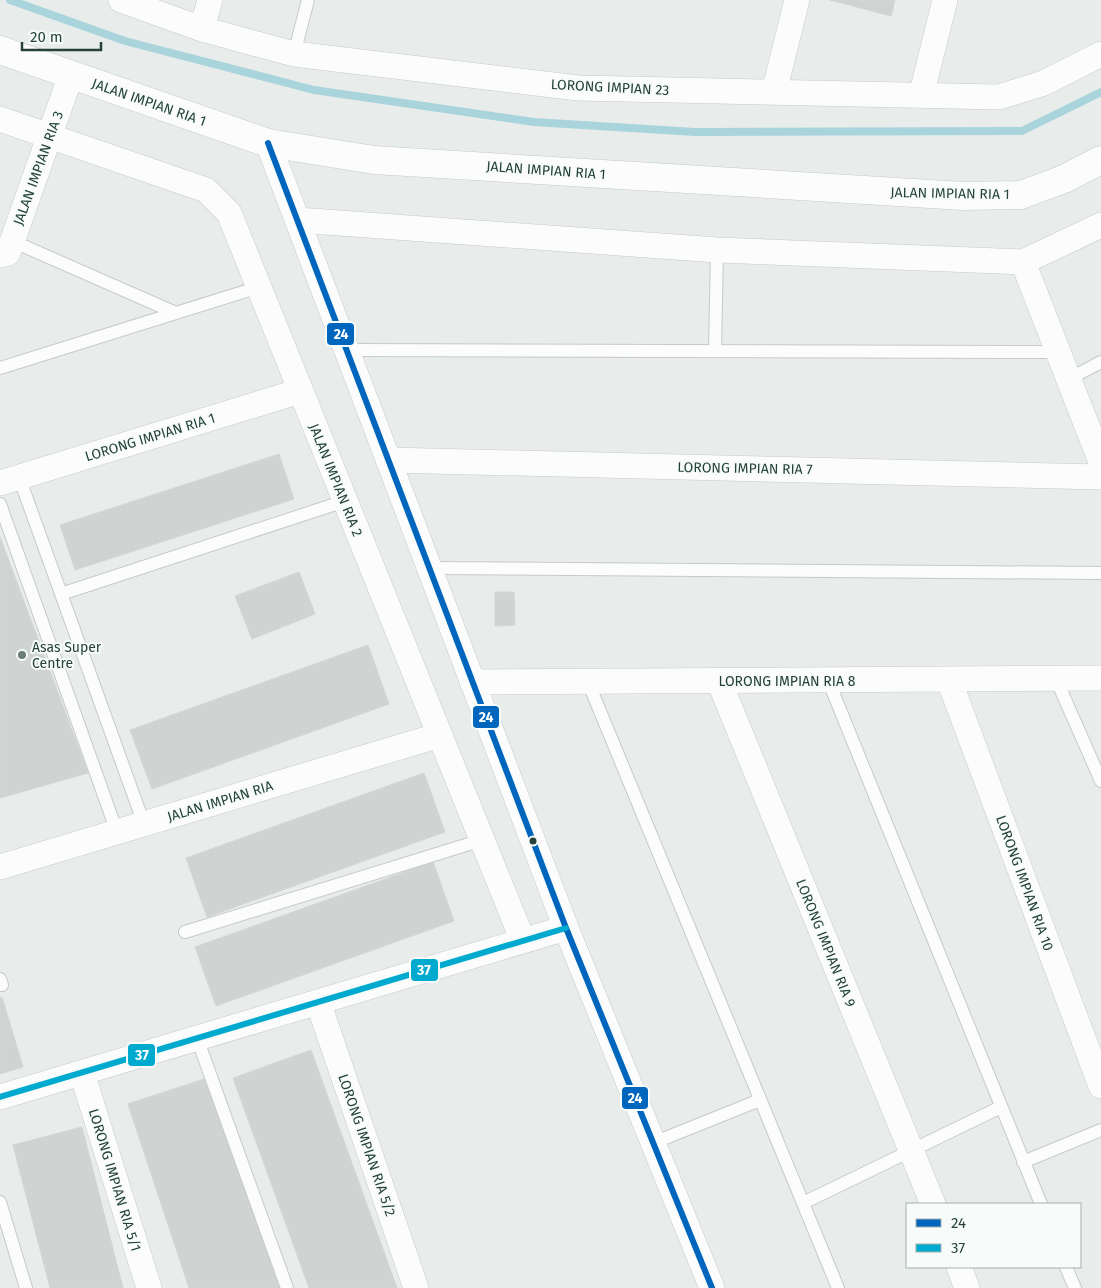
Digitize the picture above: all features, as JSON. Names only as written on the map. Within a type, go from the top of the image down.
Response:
[{"type":"street","name":"LORONG IMPIAN 23","points":[[122,0],[202,29],[294,54],[578,88],[999,97],[1044,83],[1101,54]]},
{"type":"street","points":[[202,29],[210,0]]},
{"type":"street","points":[[774,92],[797,0]]},
{"type":"street","points":[[921,96],[945,0]]},
{"type":"street","name":"JALAN IMPIAN RIA 1","points":[[0,50],[268,143],[374,160],[962,196],[1021,195],[1064,179],[1101,160]]},
{"type":"street","name":"JALAN IMPIAN RIA 3","points":[[6,248],[50,137],[72,75]]},
{"type":"street","points":[[0,120],[50,137]]},
{"type":"street","name":"JALAN IMPIAN RIA 2","points":[[50,137],[206,190],[229,213],[523,941]]},
{"type":"street","points":[[268,143],[566,928],[712,1288]]},
{"type":"street","points":[[297,220],[717,250],[1023,262],[1101,225]]},
{"type":"street","points":[[1023,262],[1101,462]]},
{"type":"street","name":"LORONG IMPIAN RIA 1","points":[[10,480],[300,391]]},
{"type":"street","name":"LORONG IMPIAN RIA 7","points":[[388,460],[1101,477]]},
{"type":"street","name":"LORONG IMPIAN RIA 8","points":[[472,682],[1101,678]]},
{"type":"street","name":"LORONG IMPIAN RIA 10","points":[[949,680],[1101,1086]]},
{"type":"street","name":"LORONG IMPIAN RIA 9","points":[[719,681],[933,1203]]},
{"type":"street","name":"JALAN IMPIAN RIA","points":[[0,867],[440,735]]},
{"type":"street","points":[[0,1097],[566,928]]},
{"type":"street","name":"LORONG IMPIAN RIA 5/2","points":[[318,1002],[416,1288]]},
{"type":"street","name":"LORONG IMPIAN RIA 5/1","points":[[82,1073],[149,1288]]},
{"type":"street","points":[[959,1268],[967,1288]]},
{"type":"lane","points":[[294,54],[308,0]]},
{"type":"lane","points":[[6,248],[176,313]]},
{"type":"lane","points":[[715,351],[717,250]]},
{"type":"lane","points":[[0,368],[259,287]]},
{"type":"lane","points":[[346,350],[1059,352]]},
{"type":"lane","points":[[1069,379],[1101,362]]},
{"type":"lane","points":[[10,480],[61,594],[144,824]]},
{"type":"lane","points":[[61,594],[345,501]]},
{"type":"lane","points":[[0,504],[117,832]]},
{"type":"lane","points":[[430,568],[1101,573]]},
{"type":"lane","points":[[1056,679],[1101,781]]},
{"type":"lane","points":[[828,680],[1041,1203]]},
{"type":"lane","points":[[588,682],[838,1288]]},
{"type":"lane","points":[[185,932],[482,840]]},
{"type":"lane","points":[[0,979],[2,985],[0,985]]},
{"type":"lane","points":[[197,1038],[287,1288]]},
{"type":"lane","points":[[654,1143],[760,1100]]},
{"type":"lane","points":[[803,1203],[1001,1107]]},
{"type":"lane","points":[[1023,1162],[1101,1130]]},
{"type":"lane","points":[[0,1202],[26,1288]]},
{"type":"lane","points":[[1066,1268],[1075,1288]]},
{"type":"building","points":[[830,0],[895,0],[891,16]]},
{"type":"building","points":[[279,454],[294,499],[75,570],[60,525]]},
{"type":"building","name":"Asas Super Centre","points":[[0,537],[88,773],[0,798]]},
{"type":"building","points":[[299,572],[315,614],[252,639],[235,596]]},
{"type":"building","points":[[495,592],[514,592],[515,625],[495,626]]},
{"type":"building","points":[[368,645],[389,704],[152,789],[130,730]]},
{"type":"building","points":[[424,773],[445,832],[207,917],[186,858]]},
{"type":"building","points":[[433,862],[454,921],[216,1006],[195,947]]},
{"type":"building","points":[[2,997],[23,1067],[0,1074],[0,998]]},
{"type":"building","points":[[311,1050],[397,1288],[309,1288],[233,1078]]},
{"type":"building","points":[[210,1077],[282,1288],[189,1288],[128,1104]]},
{"type":"building","points":[[82,1127],[123,1288],[50,1288],[13,1145]]},
{"type":"waterway","points":[[10,0],[125,41],[314,90],[534,122],[695,132],[1022,131],[1101,92]]},
{"type":"transit line","name":"24","points":[[268,143],[566,928],[712,1288]]},
{"type":"transit line","name":"37","points":[[0,1097],[566,928]]},
{"type":"place","name":"Asas Super Centre","points":[[22,655]]}]
